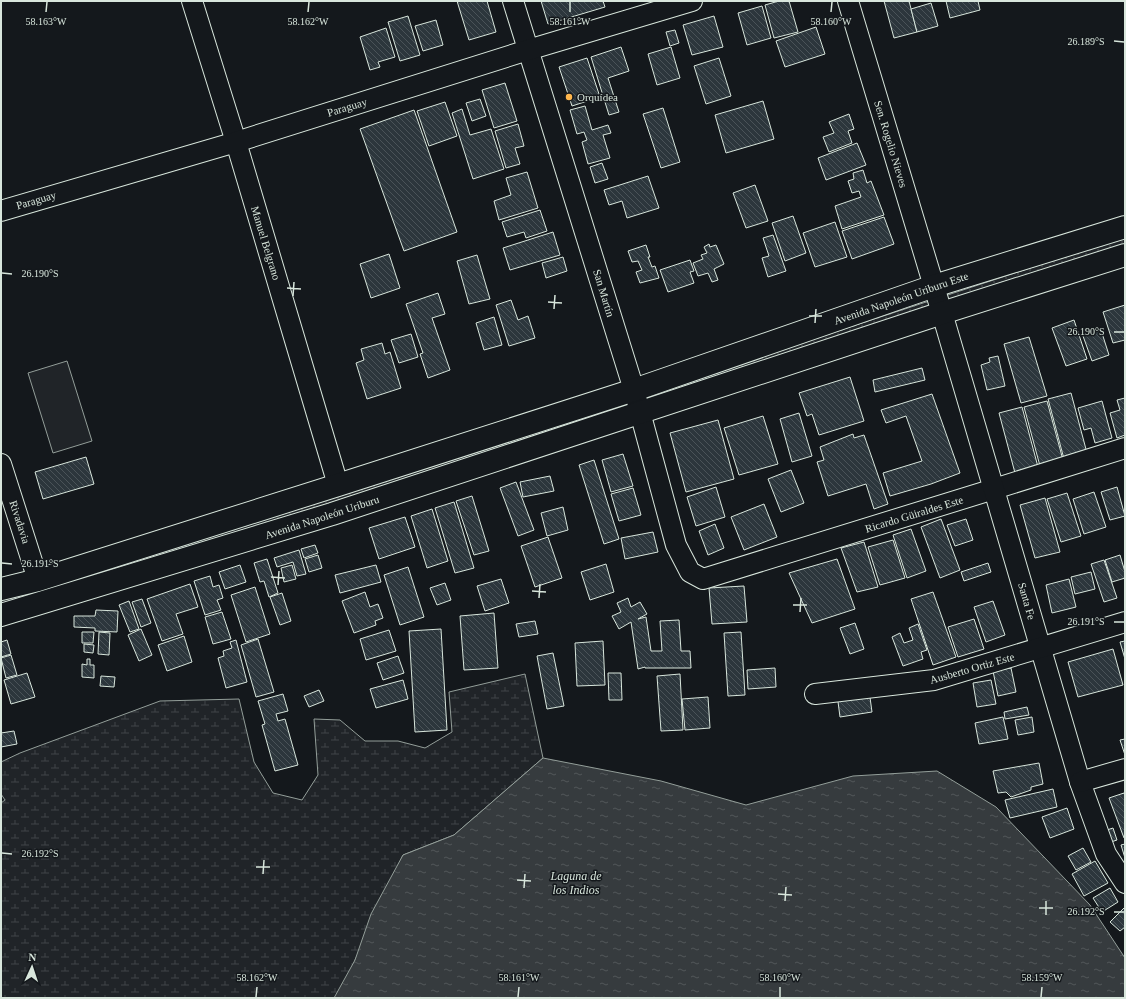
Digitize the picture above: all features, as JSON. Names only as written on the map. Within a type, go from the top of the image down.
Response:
[{"type":"main road","name":"Avenida Napoleón Uriburu Este","points":[[634,390],[934,286],[1125,227]]},
{"type":"main road","points":[[641,413],[942,313],[1125,255]]},
{"type":"main road","points":[[1,589],[38,580],[338,486],[634,390]]},
{"type":"main road","name":"Avenida Napoleón Uriburu","points":[[1,615],[339,512],[641,413]]},
{"type":"street","name":"Manuel Belgrano","points":[[192,1],[236,142],[338,486]]},
{"type":"street","name":"San Martín","points":[[513,1],[641,413],[676,545],[690,572],[702,579]]},
{"type":"street","name":"Paraguay","points":[[1,211],[236,142],[528,50],[692,1]]},
{"type":"street","name":"Sen. Rogelio Nieves","points":[[848,1],[942,313]]},
{"type":"street","name":"Santa Fe","points":[[942,313],[1080,782],[1106,854],[1125,883]]},
{"type":"street","name":"Ricardo Güiraldes Este","points":[[702,579],[1125,448]]},
{"type":"street","name":"Rivadavia","points":[[1,464],[38,580]]},
{"type":"street","name":"Ausberto Ortiz Este","points":[[815,694],[934,680],[1125,622]]},
{"type":"street","points":[[1080,782],[1125,769]]},
{"type":"green space","points":[[1125,237],[1125,247],[240,535],[1,607],[1,598],[238,527]]},
{"type":"green space","points":[[67,361],[92,441],[53,453],[28,373]]},
{"type":"green space","points":[[525,674],[543,758],[454,835],[403,855],[355,960],[342,998],[1,998],[1,803],[5,800],[1,794],[1,762],[20,753],[160,701],[239,699],[254,762],[273,793],[302,800],[318,775],[314,719],[340,720],[365,741],[398,741],[425,748],[452,732],[449,692]]},
{"type":"water","name":"Laguna de los Indios","points":[[543,758],[661,781],[746,805],[853,776],[937,771],[996,807],[1090,905],[1125,958],[1125,998],[334,998],[355,960],[371,914],[403,855],[454,835]]},
{"type":"building","points":[[457,1],[487,1],[496,32],[469,40]]},
{"type":"building","points":[[541,1],[603,1],[605,7],[548,24]]},
{"type":"building","points":[[779,1],[789,1],[798,32],[774,38],[765,5]]},
{"type":"building","points":[[884,1],[909,1],[917,32],[894,38]]},
{"type":"building","points":[[946,1],[978,1],[980,10],[950,18]]},
{"type":"building","points":[[931,3],[938,26],[917,32],[911,9]]},
{"type":"building","points":[[762,6],[771,38],[747,45],[738,13]]},
{"type":"building","points":[[408,16],[420,55],[400,61],[388,22]]},
{"type":"building","points":[[714,16],[723,47],[692,55],[683,25]]},
{"type":"building","points":[[436,20],[443,45],[423,51],[415,26]]},
{"type":"building","points":[[816,27],[825,54],[785,67],[776,41]]},
{"type":"building","points":[[386,28],[395,57],[378,62],[380,67],[370,70],[360,37]]},
{"type":"building","points":[[675,30],[679,43],[670,46],[666,32]]},
{"type":"building","points":[[621,47],[629,71],[608,78],[619,112],[609,115],[591,57]]},
{"type":"building","points":[[671,47],[680,78],[657,85],[648,54]]},
{"type":"building","points":[[587,58],[600,97],[572,106],[559,67]]},
{"type":"building","points":[[719,58],[731,96],[706,104],[694,66]]},
{"type":"building","points":[[505,83],[517,121],[494,128],[482,90]]},
{"type":"building","points":[[480,99],[486,116],[472,121],[466,103]]},
{"type":"building","points":[[763,101],[774,139],[726,153],[715,115]]},
{"type":"building","points":[[445,102],[457,136],[429,146],[417,111]]},
{"type":"building","points":[[585,106],[592,130],[608,125],[611,133],[603,135],[610,158],[588,164],[582,142],[587,140],[584,132],[577,134],[570,110]]},
{"type":"building","points":[[663,108],[680,162],[661,168],[643,114]]},
{"type":"building","points":[[462,109],[470,135],[491,129],[504,169],[473,179],[452,113]]},
{"type":"building","points":[[414,110],[457,232],[404,251],[360,129]]},
{"type":"building","points":[[849,114],[854,129],[848,131],[852,143],[829,152],[823,137],[834,133],[829,122]]},
{"type":"building","points":[[518,124],[524,146],[515,148],[520,164],[506,168],[495,131]]},
{"type":"building","points":[[857,143],[866,165],[826,180],[818,158]]},
{"type":"building","points":[[602,163],[608,179],[595,183],[590,167]]},
{"type":"building","points":[[863,170],[867,183],[871,181],[884,215],[842,229],[835,206],[861,197],[859,191],[852,193],[848,181],[854,179],[853,173]]},
{"type":"building","points":[[527,172],[538,208],[499,220],[494,201],[511,195],[506,178]]},
{"type":"building","points":[[648,176],[659,208],[627,218],[622,201],[609,205],[604,190]]},
{"type":"building","points":[[755,185],[768,221],[746,228],[733,193]]},
{"type":"building","points":[[540,210],[547,231],[526,238],[524,232],[507,237],[502,222]]},
{"type":"building","points":[[793,216],[806,253],[785,261],[772,223]]},
{"type":"building","points":[[884,217],[894,244],[852,259],[842,231]]},
{"type":"building","points":[[835,222],[847,257],[815,267],[803,233]]},
{"type":"building","points":[[553,232],[560,255],[510,270],[503,248]]},
{"type":"building","points":[[773,235],[786,271],[768,277],[762,258],[769,256],[763,238]]},
{"type":"building","points":[[709,244],[710,247],[716,245],[724,264],[714,269],[718,280],[712,282],[708,273],[698,276],[693,263],[703,259],[701,255],[707,253],[704,247]]},
{"type":"building","points":[[646,245],[650,257],[648,257],[652,267],[655,266],[659,278],[640,283],[636,272],[642,270],[638,261],[632,262],[628,251]]},
{"type":"building","points":[[389,254],[400,288],[371,298],[360,264]]},
{"type":"building","points":[[477,255],[490,299],[469,304],[457,261]]},
{"type":"building","points":[[563,257],[567,271],[546,278],[542,263]]},
{"type":"building","points":[[690,260],[694,271],[690,272],[694,283],[668,292],[660,270]]},
{"type":"building","points":[[438,293],[445,314],[432,318],[450,370],[428,378],[420,354],[423,353],[406,304]]},
{"type":"building","points":[[511,300],[518,320],[528,316],[535,338],[509,346],[496,305]]},
{"type":"building","points":[[1125,305],[1125,340],[1113,343],[1103,312]]},
{"type":"building","points":[[494,317],[502,345],[484,350],[476,323]]},
{"type":"building","points":[[1074,320],[1087,359],[1066,366],[1052,328]]},
{"type":"building","points":[[1101,330],[1109,355],[1092,361],[1083,336]]},
{"type":"building","points":[[411,334],[418,357],[399,363],[391,340]]},
{"type":"building","points":[[1029,337],[1047,396],[1021,403],[1004,344]]},
{"type":"building","points":[[382,343],[385,354],[390,352],[401,388],[367,399],[356,363],[364,360],[361,349]]},
{"type":"building","points":[[998,356],[1005,386],[987,390],[981,365],[990,362],[989,358]]},
{"type":"building","points":[[922,368],[925,380],[875,392],[873,380]]},
{"type":"building","points":[[850,377],[864,421],[819,435],[812,414],[807,416],[799,393]]},
{"type":"building","points":[[1071,393],[1087,453],[1064,459],[1048,399]]},
{"type":"building","points":[[932,394],[960,473],[931,484],[890,496],[883,473],[922,461],[906,416],[886,423],[881,410]]},
{"type":"building","points":[[1125,398],[1125,435],[1117,438],[1110,413],[1120,410],[1117,400]]},
{"type":"building","points":[[1047,401],[1063,460],[1040,466],[1024,407]]},
{"type":"building","points":[[1102,401],[1112,438],[1095,443],[1091,428],[1084,430],[1078,408]]},
{"type":"building","points":[[1022,407],[1038,467],[1015,473],[999,413]]},
{"type":"building","points":[[799,413],[812,456],[792,462],[780,419]]},
{"type":"building","points":[[763,416],[778,464],[739,475],[724,428]]},
{"type":"building","points":[[718,420],[734,479],[686,492],[670,433]]},
{"type":"building","points":[[853,434],[854,438],[864,435],[888,504],[874,509],[866,484],[828,496],[817,462],[824,460],[820,447]]},
{"type":"building","points":[[623,454],[633,486],[611,492],[602,460]]},
{"type":"building","points":[[86,457],[94,484],[43,499],[35,472]]},
{"type":"building","points":[[594,460],[619,539],[604,544],[579,465]]},
{"type":"building","points":[[791,470],[804,503],[781,512],[768,479]]},
{"type":"building","points":[[550,476],[554,491],[523,497],[520,482]]},
{"type":"building","points":[[516,482],[534,530],[518,536],[500,488]]},
{"type":"building","points":[[716,487],[725,517],[696,526],[687,497]]},
{"type":"building","points":[[1117,487],[1125,516],[1110,520],[1101,492]]},
{"type":"building","points":[[633,488],[641,515],[619,521],[611,494]]},
{"type":"building","points":[[1094,492],[1106,527],[1084,534],[1073,499]]},
{"type":"building","points":[[1067,493],[1081,536],[1061,542],[1047,499]]},
{"type":"building","points":[[472,496],[489,551],[474,555],[456,501]]},
{"type":"building","points":[[1045,498],[1060,552],[1035,558],[1020,505]]},
{"type":"building","points":[[454,502],[474,568],[455,573],[435,508]]},
{"type":"building","points":[[764,504],[777,537],[744,550],[731,517]]},
{"type":"building","points":[[563,507],[568,530],[547,536],[541,513]]},
{"type":"building","points":[[432,509],[448,561],[427,568],[411,516]]},
{"type":"building","points":[[405,517],[415,547],[379,559],[369,528]]},
{"type":"building","points":[[941,519],[960,570],[940,578],[921,527]]},
{"type":"building","points":[[966,519],[973,540],[955,546],[947,525]]},
{"type":"building","points":[[715,524],[724,548],[708,555],[699,531]]},
{"type":"building","points":[[911,529],[926,571],[907,578],[893,535]]},
{"type":"building","points":[[653,532],[658,552],[625,559],[621,538]]},
{"type":"building","points":[[548,537],[562,578],[535,587],[521,546]]},
{"type":"building","points":[[893,540],[905,578],[880,585],[868,547]]},
{"type":"building","points":[[864,542],[878,587],[857,592],[841,548]]},
{"type":"building","points":[[315,545],[318,553],[304,558],[301,549]]},
{"type":"building","points":[[299,550],[306,574],[297,576],[293,562],[277,567],[274,558]]},
{"type":"building","points":[[318,555],[322,568],[309,572],[305,559]]},
{"type":"building","points":[[1120,555],[1125,572],[1125,578],[1112,582],[1105,560]]},
{"type":"building","points":[[267,559],[278,593],[269,597],[264,581],[260,582],[254,563]]},
{"type":"building","points":[[837,559],[855,609],[812,623],[789,573]]},
{"type":"building","points":[[1104,560],[1117,598],[1104,602],[1091,564]]},
{"type":"building","points":[[988,563],[991,572],[964,581],[961,572]]},
{"type":"building","points":[[606,564],[614,592],[590,600],[581,572]]},
{"type":"building","points":[[240,565],[246,582],[225,589],[219,572]]},
{"type":"building","points":[[292,565],[296,579],[284,582],[281,568]]},
{"type":"building","points":[[376,565],[381,582],[340,593],[335,575]]},
{"type":"building","points":[[408,567],[424,617],[400,625],[384,575]]},
{"type":"building","points":[[1091,572],[1095,589],[1075,594],[1071,577]]},
{"type":"building","points":[[210,576],[213,587],[219,585],[223,598],[217,600],[221,610],[205,615],[194,581]]},
{"type":"building","points":[[501,579],[509,603],[485,611],[477,586]]},
{"type":"building","points":[[1069,579],[1076,607],[1052,613],[1046,585]]},
{"type":"building","points":[[445,583],[451,600],[437,605],[430,588]]},
{"type":"building","points":[[190,584],[198,607],[176,614],[183,634],[162,641],[147,599]]},
{"type":"building","points":[[744,586],[747,622],[712,624],[709,588]]},
{"type":"building","points":[[255,587],[270,634],[246,642],[231,595]]},
{"type":"building","points":[[365,592],[370,607],[378,604],[383,618],[375,621],[376,625],[354,633],[342,601]]},
{"type":"building","points":[[933,592],[956,657],[933,665],[911,599]]},
{"type":"building","points":[[282,593],[291,621],[280,625],[270,597]]},
{"type":"building","points":[[628,598],[631,607],[640,602],[647,614],[638,619],[646,617],[651,651],[662,651],[660,621],[679,620],[681,651],[690,651],[691,668],[645,667],[638,669],[631,622],[619,629],[612,616],[621,612],[617,603]]},
{"type":"building","points":[[142,599],[151,623],[141,627],[132,602]]},
{"type":"building","points":[[129,601],[139,629],[130,632],[119,605]]},
{"type":"building","points":[[993,601],[1005,635],[986,642],[974,607]]},
{"type":"building","points":[[96,610],[118,611],[117,632],[95,631],[95,628],[74,627],[74,616],[95,616]]},
{"type":"building","points":[[222,612],[231,639],[213,644],[205,617]]},
{"type":"building","points":[[494,613],[498,668],[464,670],[460,616]]},
{"type":"building","points":[[974,619],[984,649],[958,657],[948,627]]},
{"type":"building","points":[[535,621],[538,634],[519,637],[516,624]]},
{"type":"building","points":[[855,623],[864,649],[850,654],[840,628]]},
{"type":"building","points":[[918,624],[927,650],[921,652],[923,659],[903,666],[892,637],[900,633],[904,643],[913,640],[909,628]]},
{"type":"building","points":[[141,629],[152,655],[139,661],[128,635]]},
{"type":"building","points":[[441,629],[447,730],[415,732],[409,631]]},
{"type":"building","points":[[389,630],[396,651],[366,660],[360,639]]},
{"type":"building","points":[[82,632],[94,632],[93,643],[82,643]]},
{"type":"building","points":[[99,632],[110,633],[109,655],[98,654]]},
{"type":"building","points":[[741,632],[745,695],[728,696],[724,633]]},
{"type":"building","points":[[184,636],[192,662],[167,671],[158,645]]},
{"type":"building","points":[[258,639],[274,692],[256,697],[241,645]]},
{"type":"building","points":[[7,640],[11,654],[1,657],[1,642]]},
{"type":"building","points":[[236,640],[247,682],[226,688],[218,658],[224,656],[223,651],[232,648],[230,642]]},
{"type":"building","points":[[603,641],[605,685],[577,686],[575,643]]},
{"type":"building","points":[[1125,641],[1125,659],[1120,642]]},
{"type":"building","points":[[84,644],[94,645],[93,653],[84,652]]},
{"type":"building","points":[[1113,649],[1123,685],[1078,697],[1068,662]]},
{"type":"building","points":[[553,653],[564,706],[547,709],[537,656]]},
{"type":"building","points":[[11,655],[17,675],[6,678],[1,658]]},
{"type":"building","points":[[398,656],[404,673],[383,680],[377,663]]},
{"type":"building","points":[[87,659],[90,659],[90,665],[94,665],[94,678],[82,677],[82,664],[87,665]]},
{"type":"building","points":[[775,668],[776,687],[748,689],[747,670]]},
{"type":"building","points":[[1011,668],[1016,692],[998,696],[993,671]]},
{"type":"building","points":[[27,673],[35,697],[11,704],[4,680]]},
{"type":"building","points":[[608,673],[621,673],[622,700],[609,700]]},
{"type":"building","points":[[680,674],[683,730],[661,731],[657,676]]},
{"type":"building","points":[[101,676],[115,677],[114,687],[100,686]]},
{"type":"building","points":[[403,680],[408,699],[376,708],[370,689]]},
{"type":"building","points":[[991,680],[996,704],[977,707],[973,683]]},
{"type":"building","points":[[319,690],[324,701],[309,707],[304,696]]},
{"type":"building","points":[[869,690],[872,712],[840,717],[837,694]]},
{"type":"building","points":[[283,694],[288,711],[276,714],[278,721],[285,719],[298,765],[275,771],[262,725],[265,724],[258,701]]},
{"type":"building","points":[[708,697],[710,728],[685,730],[682,699]]},
{"type":"building","points":[[1027,707],[1029,715],[1005,719],[1004,712]]},
{"type":"building","points":[[1003,717],[1008,739],[979,744],[975,723]]},
{"type":"building","points":[[1032,717],[1034,732],[1018,735],[1015,720]]},
{"type":"building","points":[[14,731],[17,744],[1,747],[1,733]]},
{"type":"building","points":[[1125,739],[1125,755],[1120,740]]},
{"type":"building","points":[[1039,763],[1043,784],[1031,787],[1031,790],[1011,797],[1006,792],[998,793],[993,771]]},
{"type":"building","points":[[1053,789],[1057,807],[1010,818],[1005,800]]},
{"type":"building","points":[[1124,793],[1125,837],[1124,838],[1109,798]]},
{"type":"building","points":[[1067,808],[1074,829],[1050,838],[1042,817]]},
{"type":"building","points":[[1113,828],[1117,840],[1108,843],[1104,831]]},
{"type":"building","points":[[1125,844],[1125,858],[1121,845]]},
{"type":"building","points":[[1083,848],[1091,862],[1076,870],[1068,856]]},
{"type":"building","points":[[1095,861],[1108,883],[1084,896],[1072,874]]},
{"type":"building","points":[[1110,888],[1118,902],[1102,912],[1093,898]]},
{"type":"building","points":[[1125,907],[1125,927],[1120,931],[1110,922]]},
{"type":"place","name":"Orquídea","points":[[569,97]]}]
